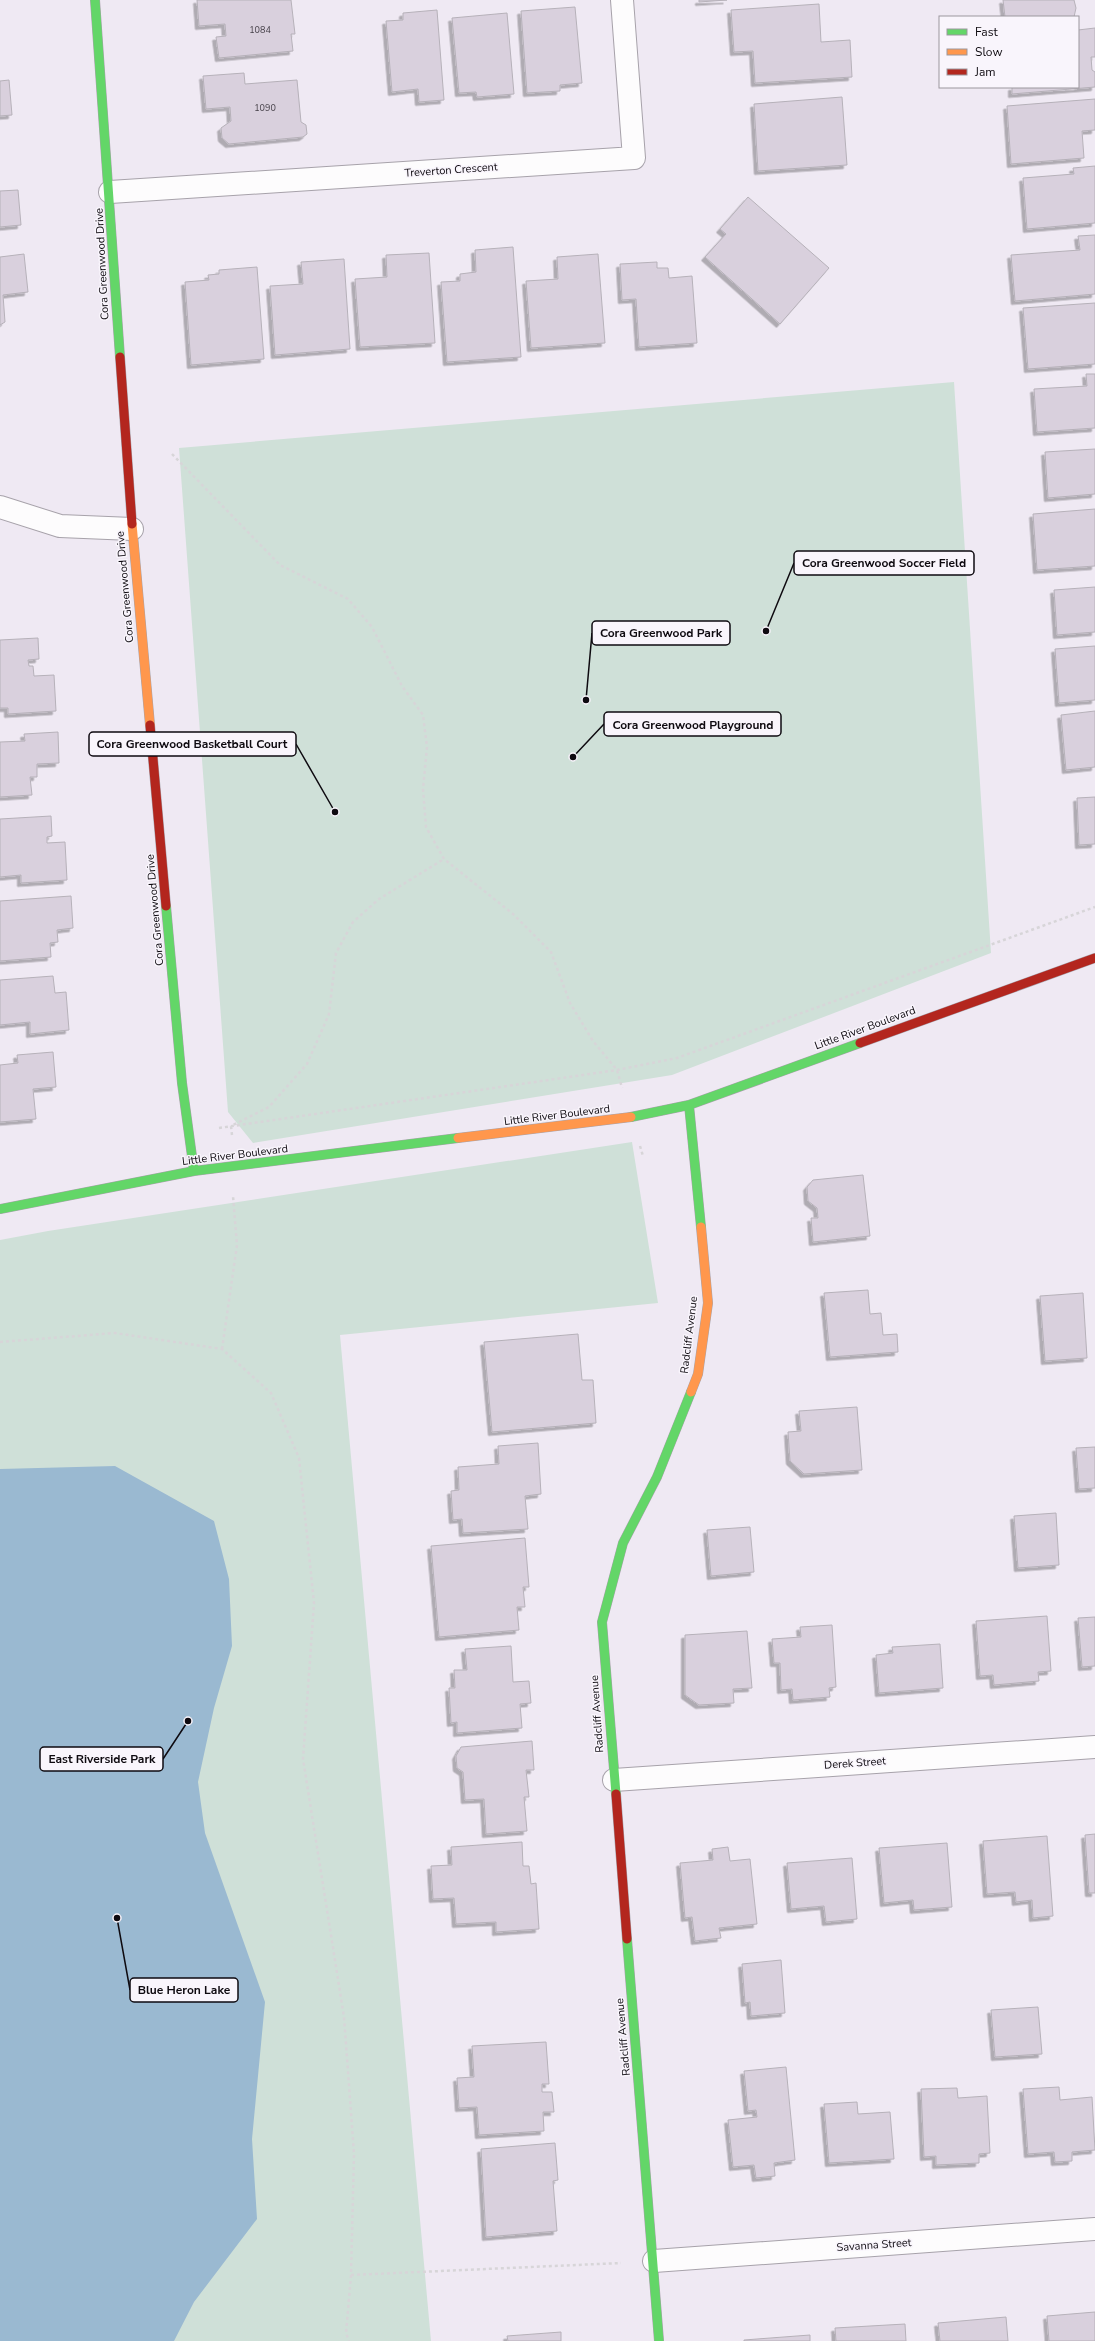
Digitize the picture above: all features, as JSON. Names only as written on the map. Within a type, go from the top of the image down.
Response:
[{"type":"street","name":"Cora Greenwood Drive","points":[[95,0],[110,192],[132,530],[189,1132],[194,1171]]},
{"type":"street","name":"Treverton Crescent","points":[[110,192],[634,158],[622,0]]},
{"type":"street","points":[[0,507],[60,526],[132,530]]},
{"type":"street","name":"Little River Boulevard","points":[[0,1209],[194,1171],[624,1118],[689,1105],[1095,958]]},
{"type":"street","name":"Radcliff Avenue","points":[[659,2341],[654,2261],[602,1622],[623,1543],[657,1477],[698,1374],[708,1303],[689,1105]]},
{"type":"street","name":"Derek Street","points":[[614,1780],[1095,1746]]},
{"type":"street","name":"Savanna Street","points":[[654,2261],[1095,2229]]},
{"type":"path","points":[[172,454],[280,565],[348,599],[372,627],[402,686],[423,715],[427,747],[422,789],[426,827],[444,859],[513,914],[550,952],[570,1003],[593,1041],[616,1070]]},
{"type":"path","points":[[231,1126],[269,1106],[307,1064],[329,1014],[336,953],[353,922],[379,900],[444,859]]},
{"type":"path","points":[[189,1132],[616,1070],[677,1058],[1095,907]]},
{"type":"path","points":[[222,1349],[237,1245],[233,1214]]},
{"type":"path","points":[[0,1342],[115,1333],[222,1349],[272,1393],[299,1458],[314,1603],[303,1758],[344,2017],[354,2154],[351,2275],[346,2333],[349,2341]]},
{"type":"path","points":[[351,2275],[654,2261]]},
{"type":"shaded area","points":[[954,382],[991,953],[672,1075],[253,1143],[228,1112],[179,448]]},
{"type":"shaded area","points":[[632,1142],[658,1303],[340,1335],[431,2341],[0,2341],[0,1240],[48,1231]]},
{"type":"water","points":[[115,1466],[214,1521],[229,1579],[232,1646],[214,1708],[198,1782],[205,1833],[265,2002],[252,2139],[257,2219],[194,2302],[174,2341],[0,2341],[0,1469]]},
{"type":"building","points":[[197,0],[291,0],[295,34],[291,34],[293,51],[219,58],[216,37],[226,36],[225,24],[199,26]]},
{"type":"building","points":[[699,0],[727,0],[699,2]]},
{"type":"building","points":[[1003,0],[1074,0],[1076,8],[1074,16],[1005,16]]},
{"type":"building","points":[[819,4],[821,42],[850,40],[852,77],[755,83],[753,51],[734,52],[731,10]]},
{"type":"building","points":[[575,7],[582,83],[560,85],[560,91],[527,93],[521,11]]},
{"type":"building","points":[[437,10],[444,100],[419,102],[418,89],[392,92],[386,21],[403,20],[403,13]]},
{"type":"building","points":[[507,13],[514,94],[477,97],[476,92],[459,93],[452,18]]},
{"type":"building","points":[[1095,28],[1095,57],[1091,57],[1092,70],[1095,72],[1095,87],[1012,94],[1012,88],[1079,88],[1079,30]]},
{"type":"building","points":[[244,73],[245,84],[297,80],[301,122],[306,125],[307,134],[303,137],[229,144],[222,138],[221,128],[231,121],[230,107],[206,109],[203,76]]},
{"type":"building","points":[[9,80],[12,115],[0,116],[0,81]]},
{"type":"building","points":[[842,97],[847,165],[758,171],[754,104]]},
{"type":"building","points":[[1095,99],[1095,130],[1082,131],[1084,158],[1011,164],[1007,106]]},
{"type":"building","points":[[1095,166],[1095,223],[1027,229],[1023,178],[1074,174],[1073,168]]},
{"type":"building","points":[[18,190],[21,225],[0,227],[0,191]]},
{"type":"building","points":[[748,197],[829,268],[780,324],[705,257],[726,234],[720,229]]},
{"type":"building","points":[[1095,235],[1095,294],[1015,301],[1011,255],[1080,250],[1078,236]]},
{"type":"building","points":[[513,247],[521,357],[447,362],[441,282],[460,281],[460,274],[476,272],[475,250]]},
{"type":"building","points":[[429,253],[435,343],[360,347],[355,279],[387,277],[386,255]]},
{"type":"building","points":[[24,254],[28,292],[3,295],[5,322],[0,325],[0,257]]},
{"type":"building","points":[[598,254],[605,343],[531,348],[526,281],[558,279],[557,257]]},
{"type":"building","points":[[344,259],[350,349],[275,355],[270,286],[303,284],[301,262]]},
{"type":"building","points":[[657,262],[657,268],[668,268],[669,278],[692,276],[697,343],[639,347],[636,299],[622,300],[620,264]]},
{"type":"building","points":[[257,267],[264,359],[191,365],[185,282],[209,280],[208,275],[219,274],[219,270]]},
{"type":"building","points":[[1095,303],[1095,364],[1028,369],[1023,308]]},
{"type":"building","points":[[1086,374],[1095,374],[1095,428],[1037,432],[1034,389],[1087,386]]},
{"type":"building","points":[[1095,449],[1095,494],[1048,498],[1045,452]]},
{"type":"building","points":[[1095,509],[1095,566],[1037,570],[1033,514]]},
{"type":"building","points":[[1095,587],[1095,632],[1057,635],[1054,590]]},
{"type":"building","points":[[38,638],[39,659],[28,660],[29,666],[33,666],[34,676],[54,675],[56,711],[8,714],[8,708],[0,708],[0,640]]},
{"type":"building","points":[[1095,646],[1095,700],[1059,703],[1055,649]]},
{"type":"building","points":[[1095,711],[1095,767],[1066,770],[1061,715]]},
{"type":"building","points":[[58,732],[59,763],[37,764],[37,777],[30,777],[32,795],[0,797],[0,742],[25,741],[24,734]]},
{"type":"building","points":[[1095,797],[1095,844],[1079,845],[1077,798]]},
{"type":"building","points":[[51,816],[52,836],[47,837],[47,843],[65,842],[67,880],[21,883],[21,875],[0,877],[0,819]]},
{"type":"building","points":[[71,896],[73,928],[57,930],[58,942],[50,943],[51,957],[0,961],[0,901]]},
{"type":"building","points":[[53,976],[55,993],[66,992],[69,1030],[30,1034],[30,1022],[0,1025],[0,980]]},
{"type":"building","points":[[53,1052],[56,1087],[33,1089],[36,1119],[0,1122],[0,1065],[18,1063],[17,1055]]},
{"type":"building","points":[[863,1175],[870,1236],[813,1242],[811,1218],[818,1218],[817,1208],[808,1201],[807,1187],[813,1180]]},
{"type":"building","points":[[868,1290],[870,1314],[881,1313],[883,1335],[897,1334],[898,1352],[830,1357],[824,1293]]},
{"type":"building","points":[[1083,1293],[1087,1358],[1045,1361],[1040,1296]]},
{"type":"building","points":[[578,1334],[582,1380],[593,1380],[596,1423],[492,1432],[484,1342]]},
{"type":"building","points":[[857,1407],[862,1470],[804,1474],[790,1461],[788,1432],[801,1431],[799,1411]]},
{"type":"building","points":[[538,1443],[541,1494],[525,1496],[528,1529],[463,1533],[462,1519],[453,1520],[451,1491],[459,1490],[458,1467],[499,1464],[498,1446]]},
{"type":"building","points":[[1095,1447],[1095,1488],[1079,1489],[1076,1448]]},
{"type":"building","points":[[1056,1513],[1059,1565],[1018,1568],[1014,1516]]},
{"type":"building","points":[[750,1527],[754,1572],[711,1576],[707,1530]]},
{"type":"building","points":[[525,1538],[529,1587],[523,1587],[525,1607],[517,1607],[519,1630],[439,1637],[431,1546]]},
{"type":"building","points":[[1047,1616],[1051,1671],[1038,1672],[1039,1681],[994,1685],[993,1675],[980,1676],[976,1621]]},
{"type":"building","points":[[1095,1617],[1095,1666],[1082,1667],[1078,1618]]},
{"type":"building","points":[[832,1625],[836,1687],[829,1688],[830,1697],[793,1700],[792,1689],[781,1690],[780,1663],[774,1663],[772,1639],[801,1637],[800,1627]]},
{"type":"building","points":[[747,1631],[752,1688],[733,1689],[734,1703],[699,1705],[685,1695],[685,1635]]},
{"type":"building","points":[[940,1644],[943,1688],[879,1693],[876,1655],[893,1653],[892,1647]]},
{"type":"building","points":[[511,1646],[513,1682],[529,1681],[531,1703],[520,1704],[522,1728],[457,1733],[457,1722],[451,1723],[449,1688],[455,1688],[454,1670],[467,1670],[465,1649]]},
{"type":"building","points":[[532,1741],[534,1770],[526,1770],[529,1797],[524,1797],[527,1831],[486,1834],[484,1799],[465,1800],[463,1772],[457,1768],[456,1756],[461,1747]]},
{"type":"building","points":[[1095,1834],[1095,1893],[1089,1893],[1085,1835]]},
{"type":"building","points":[[1047,1836],[1053,1916],[1033,1918],[1032,1900],[1016,1902],[1015,1892],[987,1894],[983,1841]]},
{"type":"building","points":[[522,1842],[523,1866],[529,1866],[531,1884],[536,1883],[539,1929],[496,1932],[496,1922],[456,1924],[454,1898],[433,1899],[431,1866],[452,1865],[451,1847]]},
{"type":"building","points":[[947,1843],[952,1907],[914,1910],[913,1900],[884,1903],[879,1848]]},
{"type":"building","points":[[728,1847],[730,1861],[750,1859],[757,1924],[719,1928],[721,1938],[695,1941],[692,1917],[685,1918],[680,1863],[713,1860],[712,1849]]},
{"type":"building","points":[[852,1858],[857,1919],[826,1922],[824,1906],[791,1909],[787,1863]]},
{"type":"building","points":[[781,1960],[785,2013],[751,2016],[750,2002],[745,2003],[742,1964]]},
{"type":"building","points":[[1038,2007],[1042,2054],[995,2057],[991,2010]]},
{"type":"building","points":[[546,2042],[549,2084],[542,2084],[542,2092],[552,2092],[554,2112],[543,2112],[544,2131],[479,2135],[477,2107],[459,2108],[457,2078],[474,2077],[472,2046]]},
{"type":"building","points":[[786,2067],[795,2160],[774,2163],[775,2176],[756,2178],[754,2165],[733,2167],[728,2120],[757,2117],[756,2110],[748,2111],[744,2071]]},
{"type":"building","points":[[1059,2087],[1060,2100],[1092,2097],[1095,2150],[1072,2152],[1072,2161],[1055,2162],[1054,2152],[1028,2154],[1023,2089]]},
{"type":"building","points":[[957,2088],[958,2098],[987,2096],[990,2153],[979,2154],[979,2163],[936,2165],[936,2156],[924,2157],[921,2089]]},
{"type":"building","points":[[857,2102],[858,2114],[890,2112],[894,2159],[829,2163],[824,2104]]},
{"type":"building","points":[[555,2143],[558,2180],[553,2181],[557,2231],[486,2237],[481,2149]]},
{"type":"building","points":[[1095,2312],[1095,2341],[1049,2341],[1047,2316]]},
{"type":"building","points":[[1006,2317],[1008,2341],[940,2341],[938,2323]]},
{"type":"building","points":[[905,2324],[906,2341],[836,2341],[835,2328]]},
{"type":"building","points":[[561,2332],[561,2341],[508,2341],[507,2336]]},
{"type":"building","points":[[810,2335],[810,2341],[744,2341],[744,2340]]},
{"type":"traffic: fast","points":[[95,0],[120,357]]},
{"type":"traffic: fast","points":[[166,906],[182,1083],[194,1171]]},
{"type":"traffic: fast","points":[[631,1117],[689,1105],[860,1043]]},
{"type":"traffic: fast","points":[[689,1105],[701,1227]]},
{"type":"traffic: fast","points":[[0,1209],[194,1171],[458,1138]]},
{"type":"traffic: fast","points":[[616,1794],[602,1622],[623,1543],[657,1477],[691,1392]]},
{"type":"traffic: fast","points":[[627,1939],[659,2341]]},
{"type":"traffic: slow","points":[[132,524],[150,725]]},
{"type":"traffic: slow","points":[[458,1138],[631,1117]]},
{"type":"traffic: slow","points":[[691,1392],[698,1374],[708,1303],[701,1227]]},
{"type":"traffic: jam","points":[[120,357],[132,524]]},
{"type":"traffic: jam","points":[[150,725],[166,906]]},
{"type":"traffic: jam","points":[[860,1043],[1095,958]]},
{"type":"traffic: jam","points":[[616,1794],[627,1939]]},
{"type":"place","name":"Cora Greenwood Soccer Field","points":[[766,631]]},
{"type":"place","name":"Cora Greenwood Park","points":[[586,700]]},
{"type":"place","name":"Cora Greenwood Playground","points":[[573,757]]},
{"type":"place","name":"Cora Greenwood Basketball Court","points":[[335,812]]},
{"type":"place","name":"East Riverside Park","points":[[188,1721]]},
{"type":"place","name":"Blue Heron Lake","points":[[117,1918]]}]
